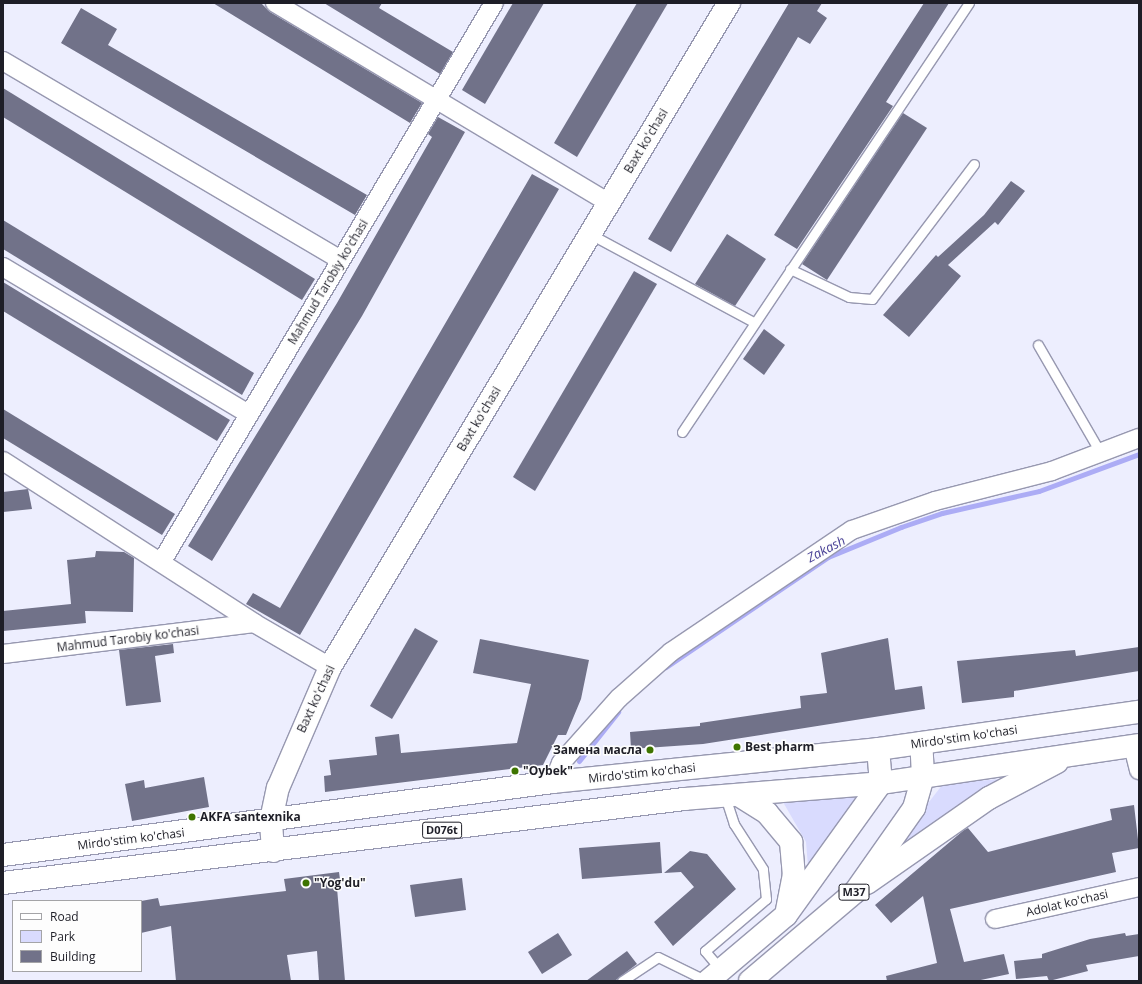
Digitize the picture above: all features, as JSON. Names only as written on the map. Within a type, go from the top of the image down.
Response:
[{"type":"main road","name":"Baxt koʻchasi","points":[[273,851],[271,820],[290,755],[330,667],[729,3]]},
{"type":"main road","name":"Mirdo'stim ko'chasi","points":[[3,855],[553,782],[878,749],[1139,712]]},
{"type":"main road","name":"M37","points":[[855,892],[914,808],[923,776],[921,743]]},
{"type":"main road","name":"M37","points":[[881,783],[1136,745]]},
{"type":"main road","points":[[712,977],[786,915],[881,783],[878,749]]},
{"type":"main road","name":"M37","points":[[750,981],[855,892],[989,798],[1071,754]]},
{"type":"main road","name":"D076t","points":[[3,883],[732,797],[881,783]]},
{"type":"main road","points":[[732,797],[767,813],[791,842],[794,874],[786,915]]},
{"type":"street","points":[[275,3],[435,102],[609,203]]},
{"type":"street","name":"Mahmud Tarobiy ko'chasi","points":[[162,561],[494,3]]},
{"type":"street","points":[[3,61],[341,260]]},
{"type":"street","points":[[3,267],[249,414]]},
{"type":"street","points":[[553,782],[561,763],[619,698],[671,652],[852,530],[935,501],[1052,471],[1139,438]]},
{"type":"street","points":[[3,461],[162,561],[254,623],[330,667]]},
{"type":"street","points":[[3,474],[22,472]]},
{"type":"street","name":"Mahmud Tarobiy ko'chasi","points":[[3,654],[254,623]]},
{"type":"street","points":[[1136,745],[1139,770]]},
{"type":"street","name":"Adolat ko'chasi","points":[[995,919],[1139,887]]},
{"type":"lane","points":[[682,432],[968,3]]},
{"type":"lane","points":[[790,269],[849,297],[872,299],[974,164]]},
{"type":"lane","points":[[590,234],[754,323]]},
{"type":"lane","points":[[1038,345],[1100,452]]},
{"type":"lane","points":[[712,977],[705,951],[766,899],[763,869],[734,824],[732,797]]},
{"type":"lane","points":[[622,981],[658,957],[712,977]]},
{"type":"green space","points":[[1001,779],[883,861],[943,784]]},
{"type":"green space","points":[[851,794],[858,798],[808,866],[806,842],[783,802]]},
{"type":"building","points":[[213,3],[261,3],[270,12],[422,103],[410,123]]},
{"type":"building","points":[[324,3],[382,3],[379,8],[453,52],[440,74]]},
{"type":"building","points":[[513,3],[544,3],[485,104],[462,90]]},
{"type":"building","points":[[637,3],[668,3],[577,157],[554,143]]},
{"type":"building","points":[[789,3],[822,3],[817,11],[827,18],[810,44],[798,37],[671,252],[648,239]]},
{"type":"building","points":[[924,3],[949,3],[886,102],[893,106],[797,249],[774,235]]},
{"type":"building","points":[[81,8],[117,29],[108,45],[367,195],[355,215],[61,43]]},
{"type":"building","points":[[3,88],[315,279],[302,300],[3,117]]},
{"type":"building","points":[[903,113],[927,128],[827,280],[802,264]]},
{"type":"building","points":[[438,117],[465,132],[362,316],[212,561],[188,546],[337,303],[432,137],[428,134]]},
{"type":"building","points":[[532,174],[559,189],[300,635],[246,604],[253,593],[280,608]]},
{"type":"building","points":[[1011,181],[1025,191],[998,225],[995,222],[948,265],[961,276],[909,337],[883,315],[936,255],[938,257],[984,215]]},
{"type":"building","points":[[3,220],[254,373],[242,395],[3,249]]},
{"type":"building","points":[[727,234],[766,259],[735,306],[695,284]]},
{"type":"building","points":[[634,271],[657,284],[535,491],[513,477]]},
{"type":"building","points":[[3,282],[230,420],[217,441],[3,311]]},
{"type":"building","points":[[764,329],[785,345],[764,375],[743,359]]},
{"type":"building","points":[[3,409],[175,514],[162,535],[3,438]]},
{"type":"building","points":[[28,489],[32,509],[3,512],[3,492]]},
{"type":"building","points":[[96,551],[124,552],[134,558],[133,612],[85,611],[86,623],[3,631],[3,611],[71,604],[67,560],[95,557]]},
{"type":"building","points":[[415,628],[438,641],[392,719],[370,706]]},
{"type":"building","points":[[888,638],[895,690],[922,686],[925,709],[703,744],[631,749],[630,732],[700,726],[700,723],[801,708],[800,696],[827,693],[821,653]]},
{"type":"building","points":[[480,639],[589,660],[581,699],[566,735],[558,735],[543,765],[325,792],[324,776],[331,775],[329,760],[377,755],[375,737],[399,734],[401,753],[517,743],[531,684],[473,673]]},
{"type":"building","points":[[173,644],[174,653],[155,656],[161,702],[126,706],[119,650]]},
{"type":"building","points":[[1139,647],[1139,671],[1014,691],[1014,697],[962,703],[957,661],[1075,650],[1076,656]]},
{"type":"building","points":[[204,777],[209,807],[132,821],[125,784],[144,780],[145,788]]},
{"type":"building","points":[[1134,805],[1139,848],[1112,853],[1116,872],[950,909],[964,962],[1004,954],[1009,974],[976,981],[887,981],[886,976],[937,963],[923,896],[891,923],[875,905],[964,830],[968,828],[988,852],[1112,820],[1110,809]]},
{"type":"building","points":[[660,842],[662,873],[582,879],[579,848]]},
{"type":"building","points":[[690,851],[707,854],[736,889],[673,946],[654,922],[694,887],[681,872],[664,873]]},
{"type":"building","points":[[339,872],[341,887],[337,888],[345,981],[319,981],[317,951],[287,955],[291,981],[176,981],[171,926],[142,933],[142,901],[158,898],[160,906],[286,891],[284,879]]},
{"type":"building","points":[[462,878],[466,910],[415,917],[410,885]]},
{"type":"building","points":[[558,933],[572,955],[542,974],[528,952]]},
{"type":"building","points":[[1125,933],[1126,936],[1139,934],[1139,956],[1086,965],[1088,971],[1049,981],[1047,976],[1016,979],[1014,961],[1042,958],[1042,954],[1090,939]]},
{"type":"building","points":[[627,951],[637,964],[616,980],[586,981]]},
{"type":"waterway","name":"Zakash","points":[[666,667],[828,557],[901,527],[942,513],[1039,491],[1139,454]]},
{"type":"waterway","name":"Zakash","points":[[579,761],[618,712]]},
{"type":"place","name":"Best pharm","points":[[737,747]]},
{"type":"place","name":"Замена масла","points":[[650,750]]},
{"type":"place","name":"\"Oybek\"","points":[[515,771]]},
{"type":"place","name":"AKFA santexnika","points":[[192,817]]},
{"type":"place","name":"\"Yog'du\"","points":[[306,883]]}]
